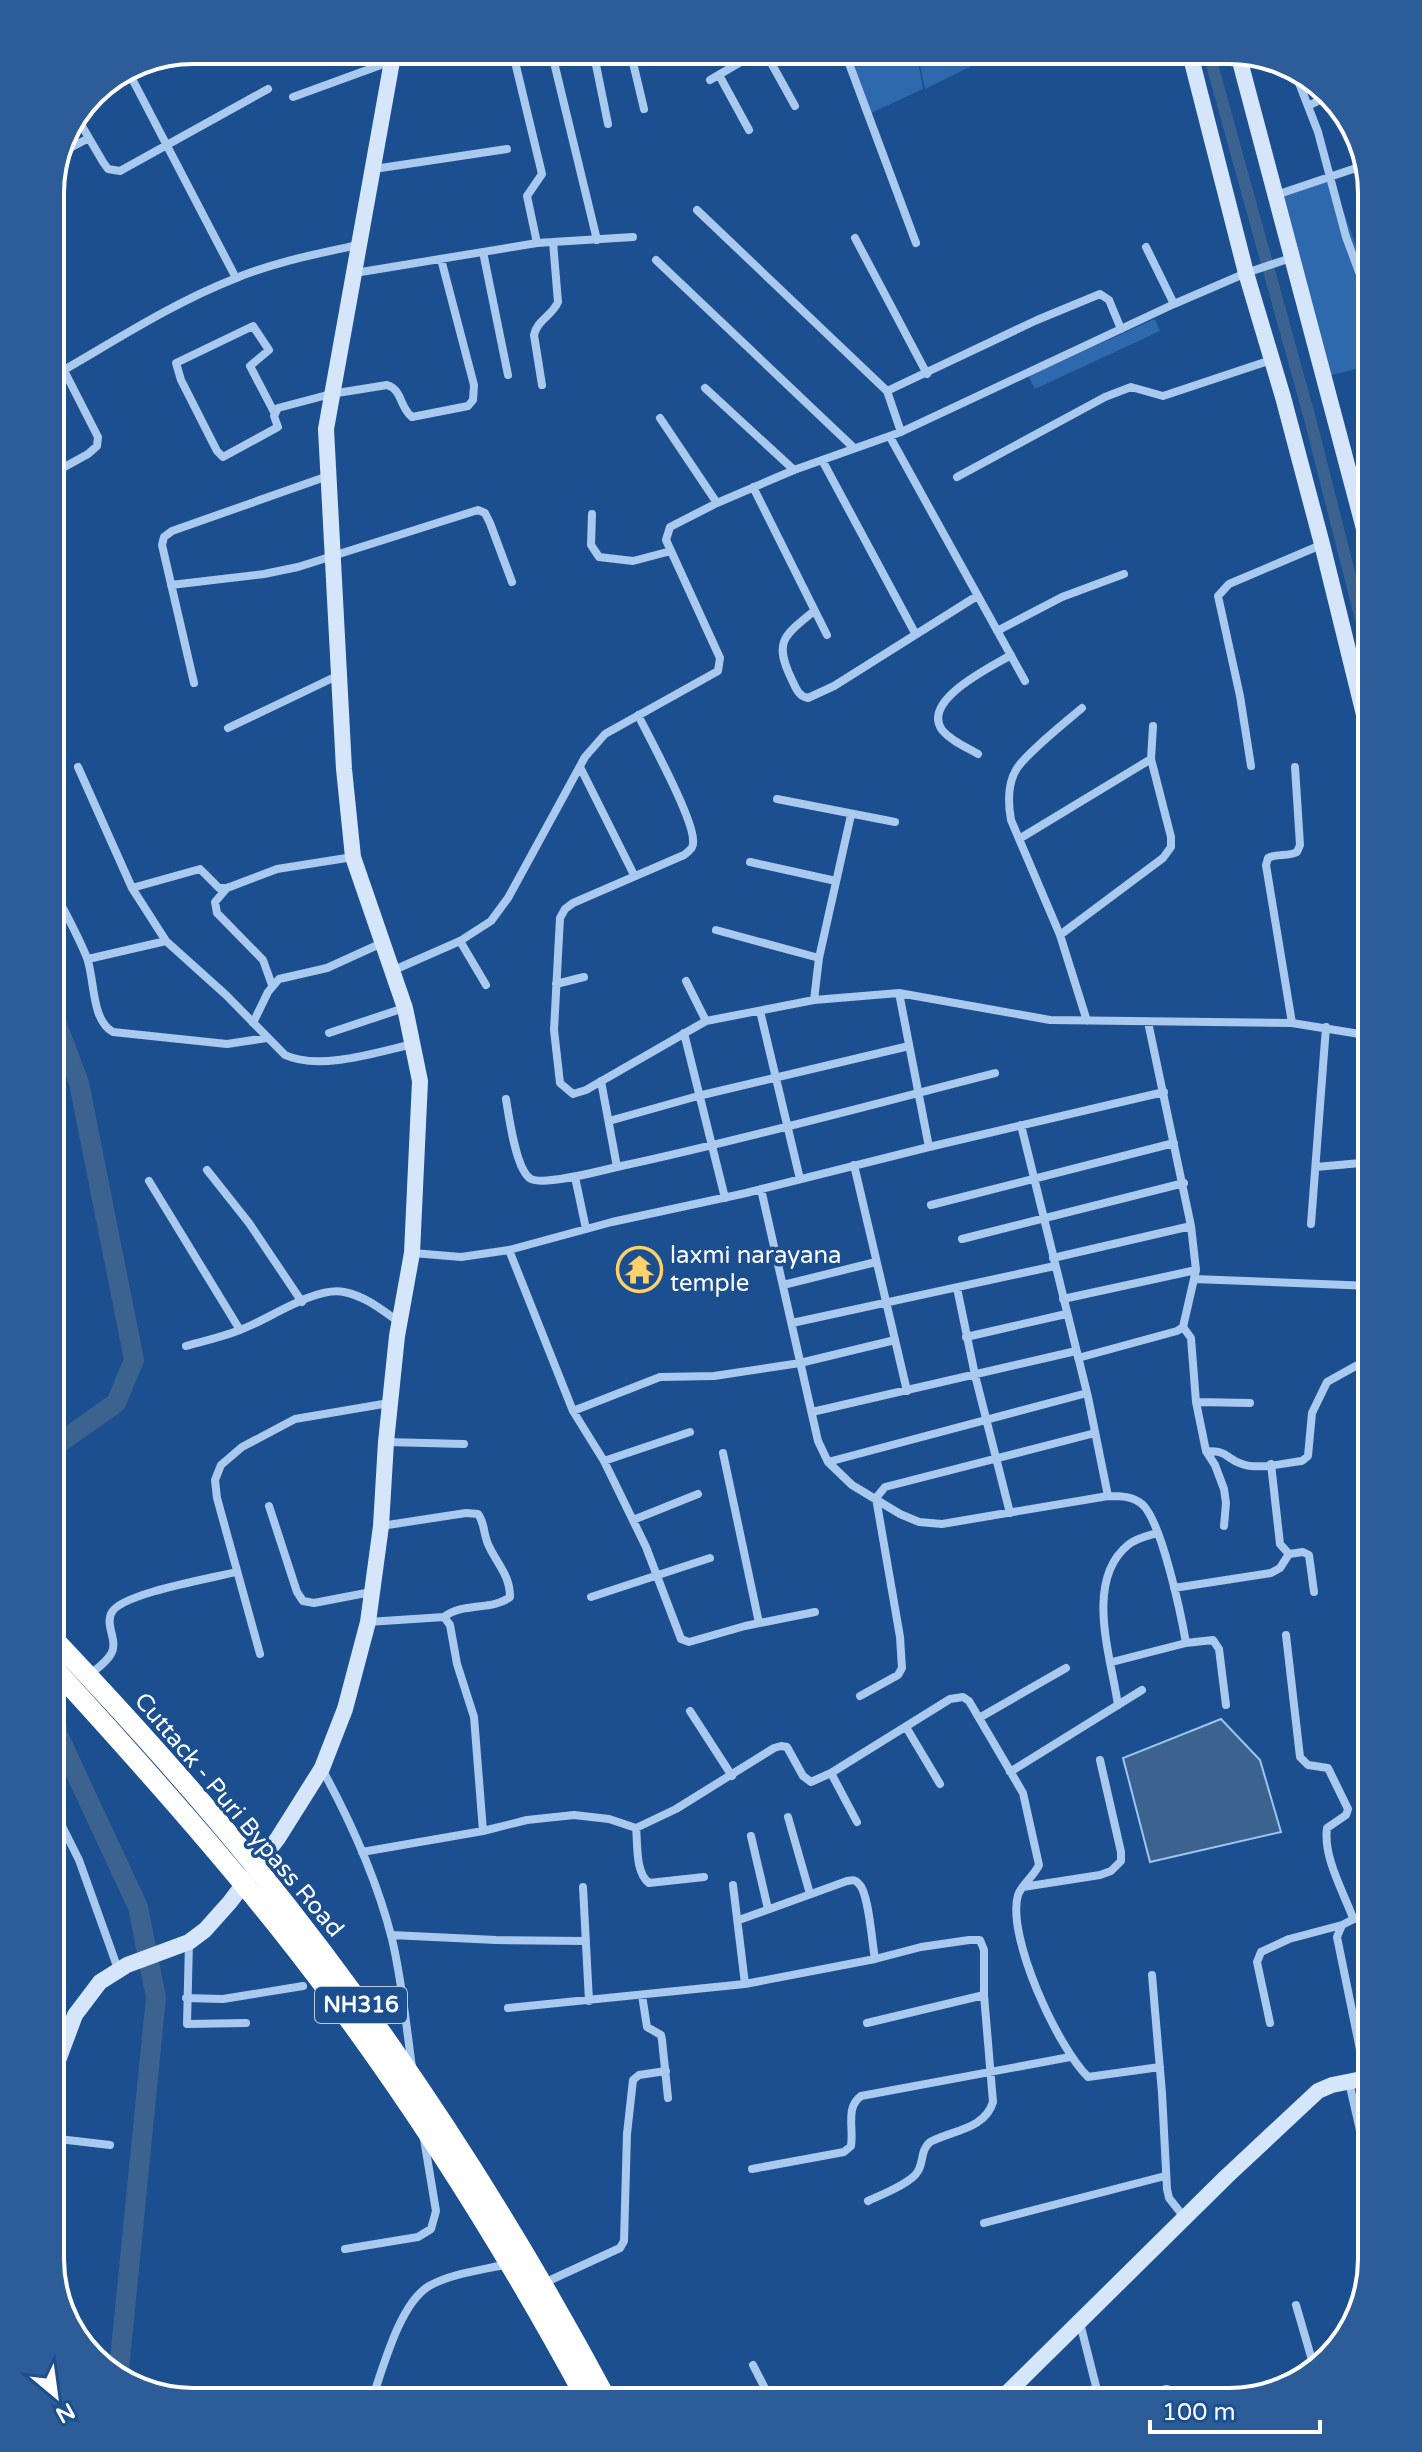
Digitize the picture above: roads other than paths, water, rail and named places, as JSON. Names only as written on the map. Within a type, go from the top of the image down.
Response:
[{"type":"highway","name":"Cuttack - Puri Bypass Road","points":[[64,1650],[257,1868],[413,2078],[544,2283],[600,2388]]},
{"type":"highway","name":"Cuttack - Puri Bypass Road","points":[[64,1679],[243,1885],[349,2022],[422,2126],[508,2263],[580,2388]]},
{"type":"street","points":[[293,97],[370,64]]},
{"type":"street","points":[[64,2044],[75,2015],[100,1982],[123,1967],[182,1945],[215,1919],[257,1868],[322,1768],[345,1709],[368,1622],[381,1526],[389,1403],[399,1317],[411,1256],[420,1081],[414,1043],[394,970],[353,857],[346,799],[326,429],[391,64]]},
{"type":"street","points":[[517,64],[542,174],[527,196],[537,243]]},
{"type":"street","points":[[554,64],[597,240]]},
{"type":"street","points":[[596,64],[608,124]]},
{"type":"street","points":[[633,64],[644,109]]},
{"type":"street","points":[[710,80],[738,64]]},
{"type":"street","points":[[771,64],[795,106]]},
{"type":"street","points":[[849,64],[916,243]]},
{"type":"street","points":[[1193,64],[1246,273],[1322,544],[1358,690]]},
{"type":"street","points":[[1241,64],[1358,507]]},
{"type":"street","points":[[719,75],[749,130]]},
{"type":"street","points":[[133,79],[236,278]]},
{"type":"street","points":[[1300,86],[1358,269]]},
{"type":"street","points":[[83,127],[103,162],[113,171],[120,171],[268,89]]},
{"type":"street","points":[[1308,106],[1319,101]]},
{"type":"street","points":[[73,146],[89,138]]},
{"type":"street","points":[[373,169],[507,149]]},
{"type":"street","points":[[1276,195],[1356,169]]},
{"type":"street","points":[[697,210],[887,391],[901,432]]},
{"type":"street","points":[[355,273],[537,243],[633,237]]},
{"type":"street","points":[[855,238],[927,374]]},
{"type":"street","points":[[542,385],[534,335],[535,328],[554,311],[558,302],[553,242]]},
{"type":"street","points":[[64,467],[97,446],[98,437],[64,370],[178,306],[236,278],[287,260],[359,245]]},
{"type":"street","points":[[1146,247],[1174,304]]},
{"type":"street","points":[[483,252],[508,375]]},
{"type":"street","points":[[394,970],[460,941],[491,921],[501,910],[593,746],[605,734],[712,676],[721,666],[666,540],[670,527],[794,470],[890,437],[1174,304],[1246,273],[1291,258]]},
{"type":"street","points":[[274,412],[278,408],[331,394],[387,385],[399,391],[406,413],[412,417],[468,406],[473,400],[474,385],[441,259]]},
{"type":"street","points":[[656,260],[854,448]]},
{"type":"street","points":[[887,391],[1037,320],[1100,294],[1109,300],[1121,329]]},
{"type":"street","points":[[253,326],[269,350],[250,366],[274,412],[278,427],[223,457],[181,380],[176,363],[253,326]]},
{"type":"street","points":[[957,477],[1105,397],[1131,387],[1163,396],[1272,360]]},
{"type":"street","points":[[705,388],[794,470]]},
{"type":"street","points":[[660,418],[717,503]]},
{"type":"street","points":[[890,437],[1025,681]]},
{"type":"street","points":[[822,460],[915,633]]},
{"type":"street","points":[[194,683],[162,545],[164,537],[172,531],[328,476]]},
{"type":"street","points":[[753,487],[827,635]]},
{"type":"street","points":[[171,585],[264,574],[334,556],[478,510],[485,513],[490,523],[512,582]]},
{"type":"street","points":[[592,514],[591,545],[599,557],[633,561],[671,551]]},
{"type":"street","points":[[1251,766],[1240,696],[1218,596],[1229,584],[1322,544]]},
{"type":"street","points":[[997,631],[1073,592],[1124,574]]},
{"type":"street","points":[[814,611],[788,633],[780,652],[801,697],[808,698],[834,686],[977,596]]},
{"type":"street","points":[[978,754],[944,732],[938,722],[941,704],[951,694],[1011,655]]},
{"type":"street","points":[[228,728],[339,675]]},
{"type":"street","points":[[1082,708],[1017,767],[1008,805],[1011,820],[1060,935],[1087,1021]]},
{"type":"street","points":[[638,715],[689,822],[694,842],[684,855],[634,875],[565,909],[560,918],[554,1030],[560,1083],[573,1094],[706,1021],[814,1000],[899,993],[1050,1020],[1292,1023],[1358,1033]]},
{"type":"street","points":[[1060,935],[1163,858],[1171,847],[1151,759],[1153,726]]},
{"type":"street","points":[[1019,839],[1151,759]]},
{"type":"street","points":[[78,767],[132,888],[166,941],[226,995],[285,1055],[310,1060],[364,1055],[414,1043]]},
{"type":"street","points":[[580,767],[634,875]]},
{"type":"street","points":[[1292,1023],[1266,865],[1268,858],[1291,855],[1297,852],[1300,845],[1295,767]]},
{"type":"street","points":[[777,799],[895,822]]},
{"type":"street","points":[[814,1000],[819,958],[851,815]]},
{"type":"street","points":[[132,888],[200,869],[219,888],[227,888],[277,869],[353,857]]},
{"type":"street","points":[[750,862],[836,881]]},
{"type":"street","points":[[227,888],[215,902],[217,913],[263,960],[272,985]]},
{"type":"street","points":[[64,912],[88,959],[100,1016],[107,1029],[227,1044],[267,1038]]},
{"type":"street","points":[[716,930],[819,958]]},
{"type":"street","points":[[88,959],[166,941]]},
{"type":"street","points":[[460,941],[486,985]]},
{"type":"street","points":[[253,1023],[272,985],[279,979],[327,968],[383,943]]},
{"type":"street","points":[[556,984],[584,977]]},
{"type":"street","points":[[686,981],[706,1021]]},
{"type":"street","points":[[899,993],[929,1147]]},
{"type":"street","points":[[329,1033],[405,1008]]},
{"type":"street","points":[[760,1011],[800,1179]]},
{"type":"street","points":[[1148,1022],[1191,1226],[1195,1274],[1183,1327],[1191,1338],[1196,1402],[1206,1451],[1224,1489],[1224,1526]]},
{"type":"street","points":[[1311,1224],[1326,1027]]},
{"type":"street","points":[[684,1033],[725,1198]]},
{"type":"street","points":[[609,1121],[698,1096],[909,1046]]},
{"type":"street","points":[[506,1099],[520,1167],[527,1177],[535,1181],[575,1177],[711,1147],[995,1073]]},
{"type":"street","points":[[601,1081],[617,1167]]},
{"type":"street","points":[[411,1256],[461,1257],[509,1250],[1164,1092]]},
{"type":"street","points":[[1021,1125],[1087,1393],[1108,1496]]},
{"type":"street","points":[[931,1205],[1174,1143]]},
{"type":"street","points":[[1316,1167],[1358,1163]]},
{"type":"street","points":[[854,1165],[907,1391]]},
{"type":"street","points":[[207,1170],[249,1223],[302,1302]]},
{"type":"street","points":[[575,1177],[586,1229]]},
{"type":"street","points":[[149,1181],[240,1330]]},
{"type":"street","points":[[962,1239],[1184,1183]]},
{"type":"street","points":[[761,1189],[818,1441],[828,1462],[839,1475],[900,1514],[919,1522],[942,1524],[1108,1496],[1127,1496],[1142,1504],[1151,1516],[1174,1588],[1186,1643]]},
{"type":"street","points":[[792,1323],[957,1288],[1191,1226]]},
{"type":"street","points":[[509,1250],[573,1411],[604,1461],[633,1520],[681,1639],[689,1642],[815,1612]]},
{"type":"street","points":[[783,1285],[876,1262]]},
{"type":"street","points":[[1063,1299],[1195,1274],[1358,1285]]},
{"type":"street","points":[[957,1288],[966,1337],[1010,1513]]},
{"type":"street","points":[[186,1346],[240,1330],[331,1292],[343,1292],[399,1317]]},
{"type":"street","points":[[966,1337],[1066,1314]]},
{"type":"street","points":[[812,1412],[1168,1335],[1183,1327]]},
{"type":"street","points":[[573,1411],[660,1377],[714,1376],[800,1363],[895,1340]]},
{"type":"street","points":[[1206,1451],[1222,1451],[1243,1465],[1302,1461],[1308,1456],[1312,1413],[1327,1382],[1358,1365]]},
{"type":"street","points":[[828,1462],[1087,1393]]},
{"type":"street","points":[[1196,1402],[1250,1403]]},
{"type":"street","points":[[260,1654],[217,1498],[215,1480],[221,1465],[242,1447],[295,1419],[389,1403]]},
{"type":"street","points":[[604,1461],[690,1432]]},
{"type":"street","points":[[860,1696],[898,1675],[902,1668],[900,1637],[876,1498],[885,1487],[1095,1433]]},
{"type":"street","points":[[386,1442],[464,1444]]},
{"type":"street","points":[[723,1453],[759,1623]]},
{"type":"street","points":[[1271,1464],[1280,1544],[1289,1554]]},
{"type":"street","points":[[633,1520],[698,1494]]},
{"type":"street","points":[[269,1506],[297,1592],[303,1601],[314,1603],[371,1592]]},
{"type":"street","points":[[368,1622],[444,1617],[455,1610],[501,1602],[510,1597],[507,1578],[489,1546],[478,1514],[466,1513],[381,1526]]},
{"type":"street","points":[[1118,1705],[1103,1620],[1104,1586],[1119,1554],[1130,1543],[1157,1533]]},
{"type":"street","points":[[1174,1588],[1271,1573],[1280,1568],[1289,1554],[1303,1552],[1309,1555],[1314,1592]]},
{"type":"street","points":[[591,1597],[710,1558]]},
{"type":"street","points":[[88,1676],[111,1655],[114,1645],[110,1622],[112,1611],[121,1604],[162,1589],[236,1572]]},
{"type":"street","points":[[444,1617],[450,1625],[457,1664],[474,1717],[483,1831]]},
{"type":"street","points":[[1286,1635],[1300,1757],[1308,1765],[1328,1768],[1348,1809],[1346,1815],[1327,1828],[1326,1834],[1332,1862],[1353,1918]]},
{"type":"street","points":[[1112,1662],[1208,1639],[1217,1643],[1226,1705]]},
{"type":"street","points":[[979,1718],[1066,1668]]},
{"type":"street","points":[[1010,1772],[1142,1690]]},
{"type":"street","points":[[362,1852],[483,1831],[527,1820],[580,1815],[609,1819],[636,1828],[676,1809],[781,1746],[787,1747],[807,1781],[811,1782],[957,1696],[969,1701],[1023,1793],[1039,1865],[1022,1887],[1017,1906],[1022,1950],[1070,2057],[1088,2077],[1160,2067]]},
{"type":"street","points":[[690,1711],[732,1776]]},
{"type":"street","points":[[906,1727],[940,1784]]},
{"type":"street","points":[[1022,1887],[1100,1875],[1117,1867],[1121,1852],[1100,1760]]},
{"type":"street","points":[[322,1768],[346,1813],[391,1935],[413,2078]]},
{"type":"street","points":[[831,1773],[857,1822]]},
{"type":"street","points":[[788,1817],[810,1894]]},
{"type":"street","points":[[636,1828],[640,1869],[649,1883],[704,1877]]},
{"type":"street","points":[[64,1830],[123,1967]]},
{"type":"street","points":[[751,1836],[768,1909]]},
{"type":"street","points":[[739,1920],[855,1880],[861,1885],[875,1959]]},
{"type":"street","points":[[733,1885],[745,1984]]},
{"type":"street","points":[[583,1887],[589,2001]]},
{"type":"street","points":[[1270,2023],[1257,1962],[1261,1952],[1289,1939],[1342,1925],[1358,1916]]},
{"type":"street","points":[[1342,1925],[1337,1937],[1358,2057]]},
{"type":"street","points":[[391,1935],[586,1941]]},
{"type":"street","points":[[508,2008],[745,1984],[921,1947],[975,1939],[983,1944],[984,1950],[984,1995],[993,2102],[990,2113],[979,2123],[930,2142],[924,2147],[920,2167],[913,2178],[868,2201]]},
{"type":"street","points":[[182,1945],[187,2024],[246,2023]]},
{"type":"street","points":[[1152,1975],[1165,2176],[1169,2198],[1185,2218]]},
{"type":"street","points":[[186,1998],[223,1999],[303,1986]]},
{"type":"street","points":[[642,1995],[647,2027],[661,2035],[662,2072],[668,2098]]},
{"type":"street","points":[[867,2023],[984,1995]]},
{"type":"street","points":[[752,2169],[844,2152],[851,2146],[851,2108],[861,2096],[1070,2057]]},
{"type":"street","points":[[544,2283],[615,2251],[624,2241],[627,2134],[632,2084],[639,2075],[662,2072]]},
{"type":"street","points":[[1013,2388],[1318,2091],[1358,2080]]},
{"type":"street","points":[[345,2249],[418,2237],[431,2229],[436,2211],[422,2126]]},
{"type":"street","points":[[64,2140],[110,2145]]},
{"type":"street","points":[[984,2223],[1165,2176]]},
{"type":"street","points":[[377,2388],[413,2300],[427,2287],[442,2280],[508,2263]]},
{"type":"street","points":[[1296,2305],[1311,2358]]},
{"type":"street","points":[[1080,2323],[1099,2388]]},
{"type":"street","points":[[753,2365],[765,2388]]},
{"type":"waterway","points":[[1212,64],[1310,419],[1358,608]]},
{"type":"waterway","points":[[64,1043],[79,1083],[134,1360],[116,1403],[64,1440]]},
{"type":"waterway","points":[[64,1748],[138,1907],[156,1997],[119,2364]]},
{"type":"place","name":"laxmi narayana temple","points":[[639,1269]]}]
